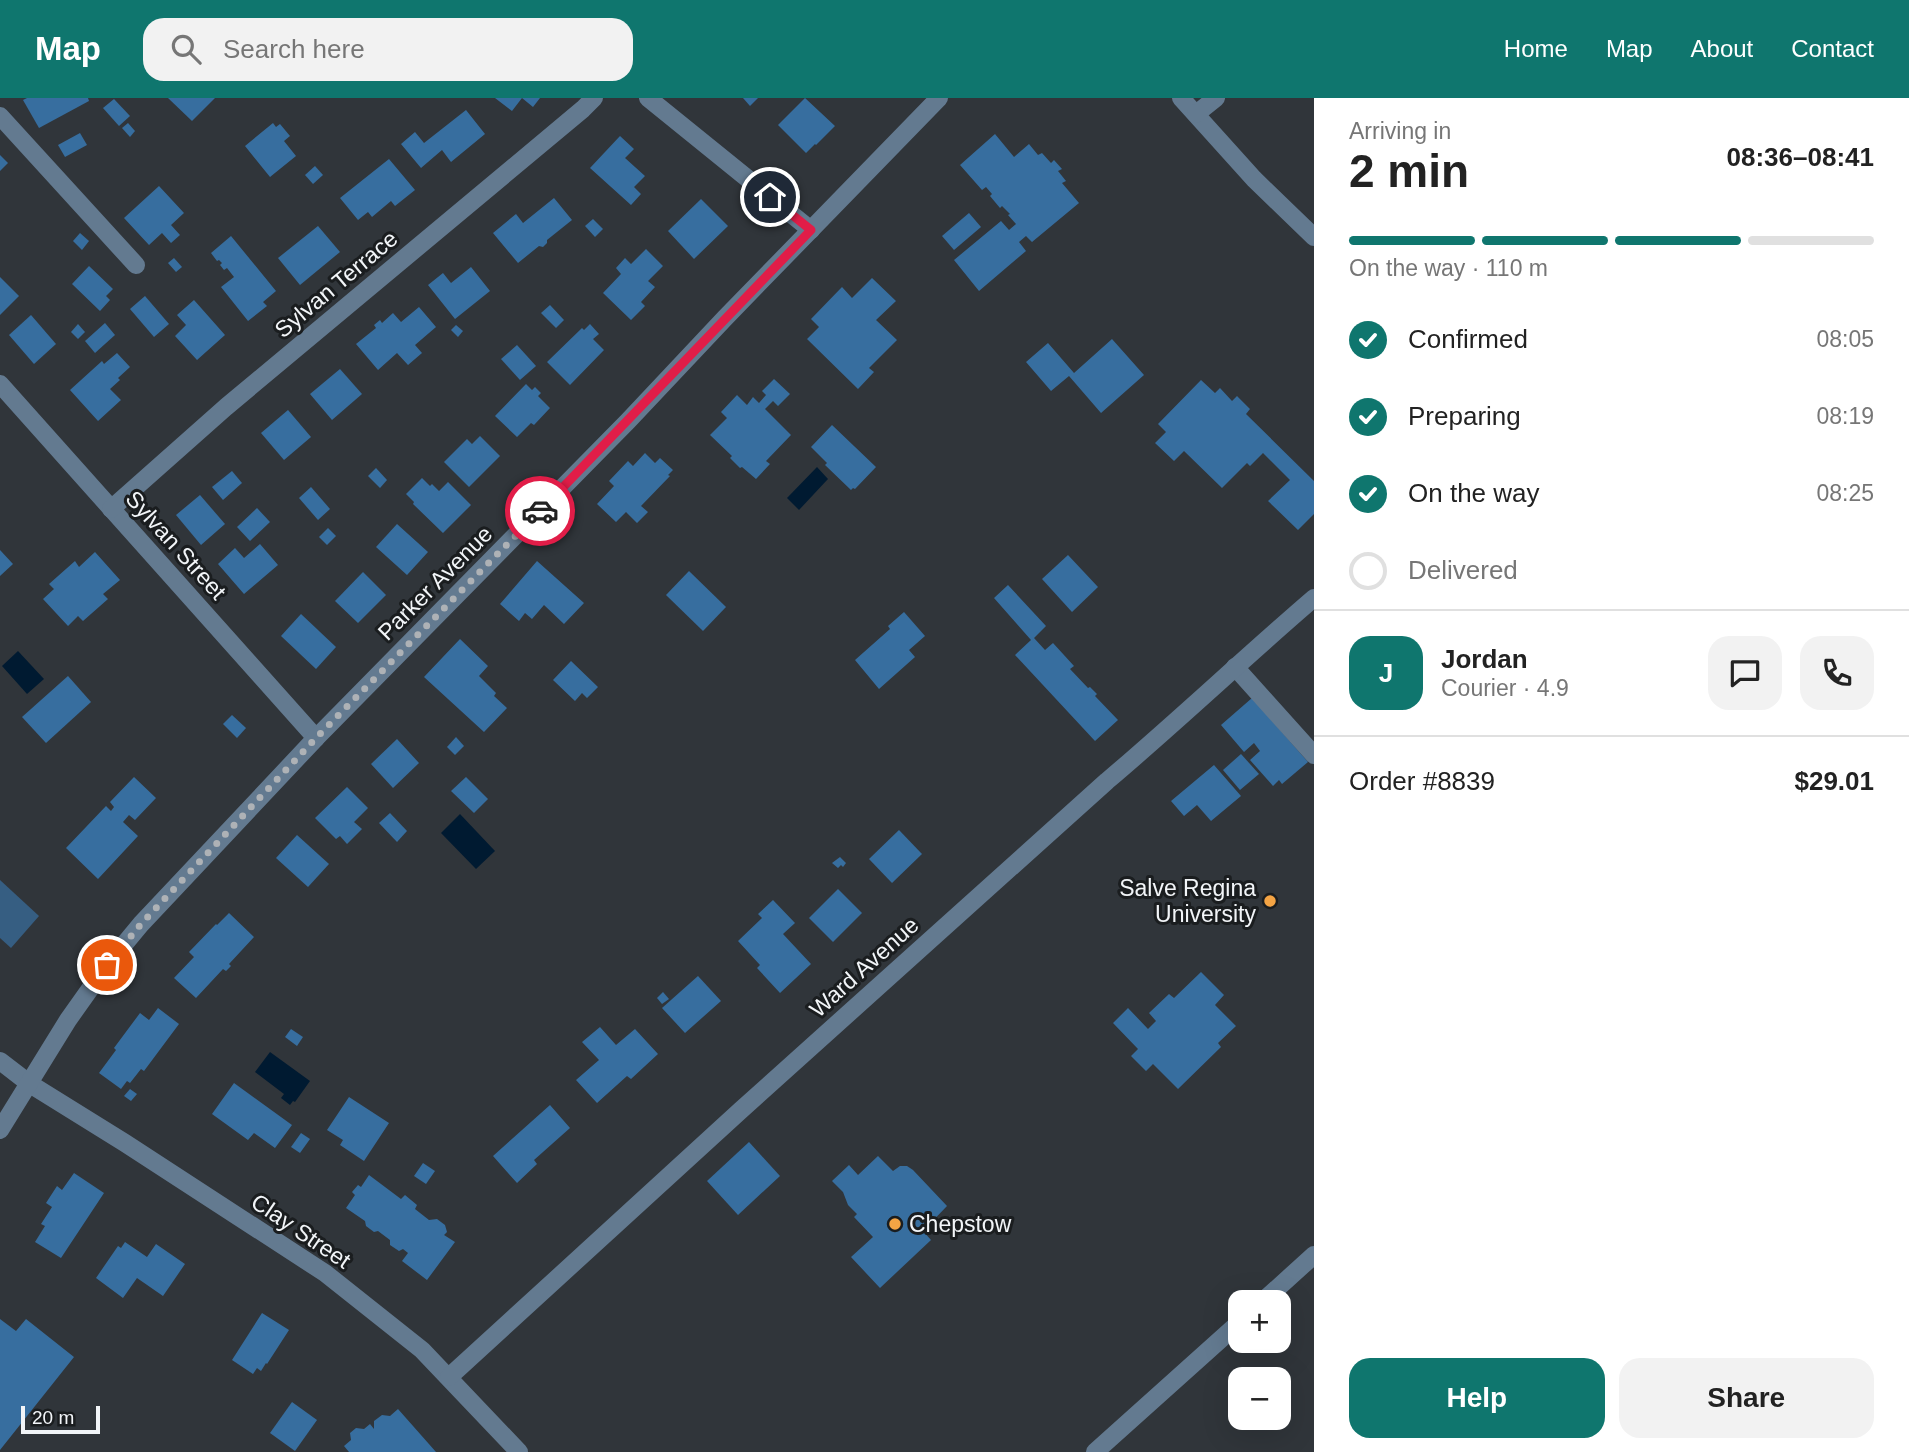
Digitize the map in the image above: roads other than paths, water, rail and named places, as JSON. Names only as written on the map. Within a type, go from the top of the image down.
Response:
[{"type":"street","name":"Sylvan Terrace","points":[[111,509],[226,407],[594,98]]},
{"type":"street","points":[[648,98],[811,230]]},
{"type":"street","name":"Parker Avenue","points":[[0,1130],[68,1020],[115,954],[141,924],[316,738],[628,421],[939,98]]},
{"type":"street","points":[[1181,98],[1254,179],[1314,237]]},
{"type":"street","points":[[1196,114],[1216,98]]},
{"type":"street","points":[[0,116],[136,265]]},
{"type":"street","name":"Sylvan Street","points":[[0,384],[316,738]]},
{"type":"street","name":"Ward Avenue","points":[[449,1377],[741,1110],[1314,598]]},
{"type":"street","points":[[1235,667],[1314,755]]},
{"type":"street","name":"Clay Street","points":[[0,1061],[30,1084],[325,1273],[422,1350],[519,1452]]},
{"type":"street","points":[[1275,1290],[1314,1255]]},
{"type":"street","points":[[1095,1452],[1228,1333]]},
{"type":"place","name":"Salve Regina University","points":[[1270,901]]},
{"type":"place","name":"Chepstow","points":[[895,1224]]}]
